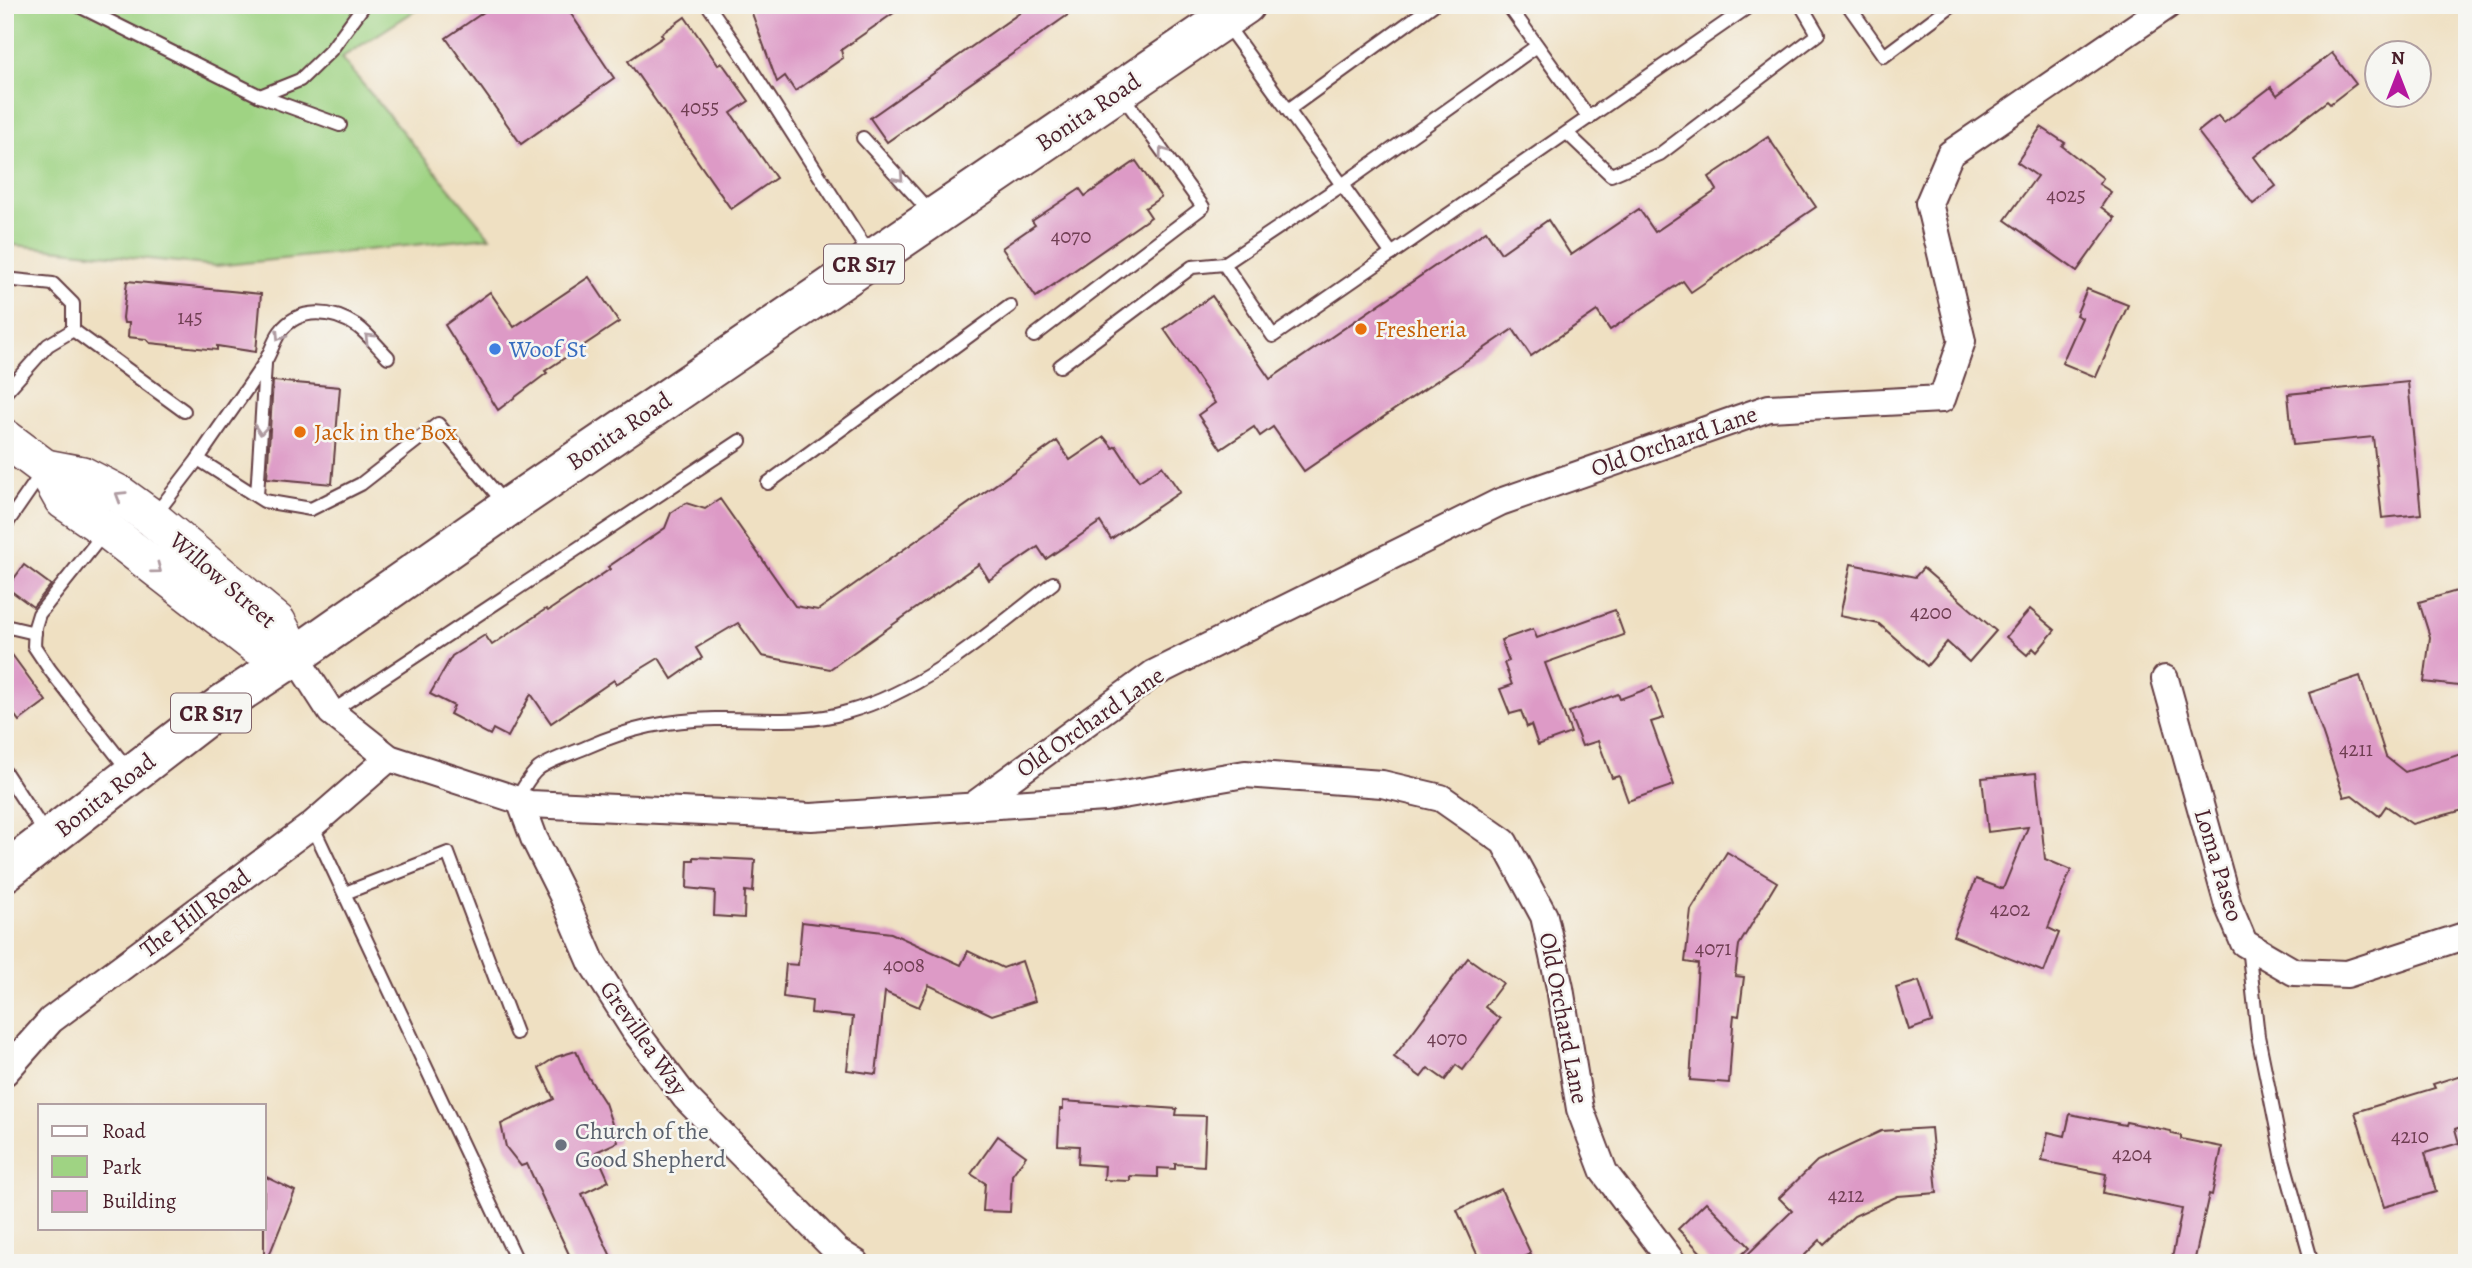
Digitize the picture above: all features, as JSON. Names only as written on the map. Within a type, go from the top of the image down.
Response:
[{"type":"main road","name":"Bonita Road","points":[[5,872],[224,703],[1234,13]]},
{"type":"main road","name":"Willow Street","points":[[5,438],[45,468],[63,500],[107,530],[254,645],[295,656]]},
{"type":"main road","name":"Willow Street","points":[[45,468],[82,475],[119,494],[152,518],[277,622],[295,656]]},
{"type":"street","name":"Old Orchard Lane","points":[[974,805],[1153,674],[1500,502],[1769,408],[1942,399],[1962,341],[1929,203],[1950,154],[2168,5]]},
{"type":"street","name":"Old Orchard Lane","points":[[295,656],[331,712],[389,758],[530,804],[811,817],[1105,798],[1245,774],[1382,784],[1441,798],[1504,842],[1544,916],[1560,988],[1580,1109],[1604,1172],[1673,1263]]},
{"type":"street","name":"Loma Paseo","points":[[2165,679],[2228,905],[2244,943],[2294,972],[2347,974],[2467,935]]},
{"type":"street","name":"The Hill Road","points":[[5,1072],[51,1020],[312,825],[389,758]]},
{"type":"street","name":"Grevillea Way","points":[[518,800],[592,963],[635,1031],[685,1097],[837,1251],[856,1263]]},
{"type":"lane","points":[[77,5],[260,96],[340,125]]},
{"type":"lane","points":[[260,96],[300,79],[331,50],[364,5]]},
{"type":"lane","points":[[708,5],[873,258]]},
{"type":"lane","points":[[1288,110],[1433,5]]},
{"type":"lane","points":[[1508,5],[1589,118]]},
{"type":"lane","points":[[1224,264],[1273,336],[1751,5]]},
{"type":"lane","points":[[1567,133],[1611,175],[1660,153],[1818,34],[1801,5]]},
{"type":"lane","points":[[1848,5],[1885,56],[1952,5]]},
{"type":"lane","points":[[1234,13],[1288,110],[1392,254]]},
{"type":"lane","points":[[1060,366],[1192,267],[1224,264],[1342,185],[1537,46]]},
{"type":"lane","points":[[1034,335],[1203,207],[1119,91]]},
{"type":"lane","points":[[863,138],[934,216]]},
{"type":"lane","points":[[5,279],[53,284],[73,304],[73,330]]},
{"type":"lane","points":[[768,483],[1010,306]]},
{"type":"lane","points":[[152,518],[198,459],[265,363],[280,332],[295,317],[316,312],[336,314],[358,327],[388,357]]},
{"type":"lane","points":[[5,393],[48,345],[73,330]]},
{"type":"lane","points":[[73,330],[184,411]]},
{"type":"lane","points":[[257,496],[265,363]]},
{"type":"lane","points":[[198,459],[264,501],[312,509],[361,484],[439,424],[508,507]]},
{"type":"lane","points":[[331,712],[740,442]]},
{"type":"lane","points":[[5,526],[45,468]]},
{"type":"lane","points":[[107,530],[39,614],[34,646],[132,774]]},
{"type":"lane","points":[[518,800],[538,769],[615,734],[657,723],[714,719],[816,719],[885,699],[906,690],[976,642],[1053,583]]},
{"type":"lane","points":[[5,626],[35,633]]},
{"type":"lane","points":[[5,772],[48,838]]},
{"type":"lane","points":[[312,825],[518,1263]]},
{"type":"lane","points":[[345,893],[448,853],[516,1033]]},
{"type":"lane","points":[[2248,946],[2259,1036],[2280,1145],[2312,1263]]},
{"type":"green space","points":[[5,5],[424,5],[341,58],[490,237],[216,266],[5,244]]},
{"type":"building","points":[[494,5],[565,5],[614,78],[521,144],[446,38]]},
{"type":"building","points":[[749,5],[905,5],[841,50],[843,58],[795,91],[785,76],[777,82]]},
{"type":"building","points":[[1031,5],[1082,5],[887,142],[870,118]]},
{"type":"building","points":[[685,17],[718,65],[722,63],[749,101],[731,113],[776,178],[731,209],[628,61],[663,37],[661,34]]},
{"type":"building","points":[[2332,53],[2356,84],[2330,104],[2327,101],[2254,157],[2276,186],[2253,204],[2198,132],[2218,116],[2224,123],[2271,87],[2277,95]]},
{"type":"building","points":[[2041,127],[2065,143],[2062,146],[2103,178],[2099,184],[2111,192],[2101,207],[2115,218],[2077,271],[2005,220],[2037,176],[2017,162]]},
{"type":"building","points":[[1768,137],[1816,207],[1691,292],[1683,281],[1610,330],[1597,311],[1531,356],[1513,329],[1304,471],[1273,427],[1260,436],[1254,427],[1221,449],[1198,415],[1215,403],[1164,329],[1212,296],[1270,379],[1486,231],[1501,253],[1548,220],[1571,255],[1639,209],[1655,232],[1717,190],[1709,177]]},
{"type":"building","points":[[1136,161],[1161,197],[1145,208],[1151,217],[1036,297],[1002,248],[1035,225],[1032,221],[1080,189],[1085,196]]},
{"type":"building","points":[[589,277],[619,322],[545,371],[547,373],[498,410],[445,325],[490,292],[514,327]]},
{"type":"building","points":[[127,281],[261,294],[256,352],[217,346],[217,350],[150,343],[146,339],[128,337],[129,323],[124,323],[123,318]]},
{"type":"building","points":[[2087,289],[2128,305],[2096,377],[2062,363],[2082,318],[2076,315]]},
{"type":"building","name":"Jack in the Box","points":[[273,381],[340,387],[332,484],[267,478]]},
{"type":"building","points":[[2408,382],[2421,514],[2382,518],[2373,437],[2293,445],[2288,394]]},
{"type":"building","points":[[1104,437],[1113,448],[1116,446],[1139,481],[1162,466],[1180,492],[1111,539],[1100,522],[1046,559],[1038,547],[989,580],[979,564],[830,669],[762,656],[738,623],[696,648],[702,658],[672,679],[659,658],[616,684],[614,680],[551,723],[531,694],[508,737],[493,729],[490,735],[450,714],[454,706],[430,694],[452,656],[485,635],[492,645],[546,609],[548,611],[665,528],[671,513],[686,503],[705,509],[720,499],[795,606],[818,610],[1057,441],[1070,460]]},
{"type":"building","points":[[1851,564],[1915,577],[1923,568],[1996,631],[1969,662],[1947,642],[1927,666],[1879,624],[1840,616]]},
{"type":"building","points":[[24,565],[51,585],[33,607],[7,588]]},
{"type":"building","points":[[2467,588],[2467,687],[2424,682],[2430,637],[2419,602]]},
{"type":"building","points":[[2030,609],[2055,630],[2037,652],[2033,648],[2027,655],[2006,637]]},
{"type":"building","points":[[1615,610],[1624,635],[1545,663],[1571,733],[1538,745],[1531,725],[1527,727],[1521,711],[1510,714],[1500,689],[1512,685],[1504,663],[1509,661],[1501,640],[1533,629],[1537,638]]},
{"type":"building","points":[[5,645],[46,701],[19,721],[5,702]]},
{"type":"building","points":[[2360,676],[2386,757],[2405,772],[2467,752],[2467,809],[2412,824],[2386,806],[2379,816],[2352,795],[2344,797],[2309,693]]},
{"type":"building","points":[[1652,687],[1664,718],[1651,722],[1674,785],[1628,801],[1619,776],[1612,778],[1598,741],[1582,746],[1569,712],[1618,694],[1620,699]]},
{"type":"building","points":[[2036,773],[2045,859],[2071,870],[2048,928],[2059,933],[2044,972],[1953,936],[1976,879],[2003,889],[2028,827],[1988,832],[1982,778]]},
{"type":"building","points":[[1727,852],[1777,882],[1739,945],[1735,976],[1744,977],[1739,1016],[1734,1015],[1729,1083],[1690,1080],[1698,964],[1685,962],[1691,910]]},
{"type":"building","points":[[694,857],[755,860],[753,892],[745,891],[744,918],[714,916],[715,891],[687,888],[688,860],[694,860]]},
{"type":"building","points":[[802,922],[891,933],[961,965],[968,951],[1003,968],[1022,961],[1035,1001],[992,1015],[929,985],[919,1007],[885,992],[876,1074],[847,1070],[853,1017],[811,1013],[812,1001],[783,997],[786,964],[798,965]]},
{"type":"building","points":[[1468,958],[1503,983],[1485,1007],[1500,1019],[1463,1070],[1456,1065],[1445,1080],[1428,1068],[1421,1077],[1394,1057]]},
{"type":"building","points":[[1919,981],[1932,1022],[1909,1030],[1896,988]]},
{"type":"building","points":[[576,1051],[585,1072],[605,1103],[618,1142],[596,1152],[609,1181],[582,1194],[614,1263],[573,1263],[527,1164],[521,1166],[506,1147],[501,1124],[554,1099],[539,1068],[556,1057]]},
{"type":"building","points":[[2467,1073],[2467,1125],[2455,1129],[2459,1143],[2425,1153],[2436,1192],[2384,1207],[2355,1112],[2435,1088],[2433,1084]]},
{"type":"building","points":[[1063,1101],[1177,1109],[1176,1115],[1206,1116],[1204,1166],[1175,1164],[1175,1169],[1158,1168],[1158,1177],[1130,1176],[1130,1181],[1104,1180],[1105,1166],[1078,1164],[1079,1146],[1058,1145]]},
{"type":"building","points":[[2070,1114],[2171,1131],[2172,1134],[2181,1136],[2181,1139],[2222,1147],[2194,1263],[2171,1263],[2182,1209],[2103,1193],[2106,1174],[2042,1161],[2048,1132],[2065,1136]]},
{"type":"building","points":[[1931,1128],[1937,1193],[1898,1196],[1854,1216],[1824,1244],[1820,1240],[1797,1263],[1739,1263],[1792,1211],[1779,1198],[1817,1161],[1881,1131]]},
{"type":"building","points":[[998,1136],[1026,1156],[1012,1175],[1010,1212],[983,1211],[985,1183],[971,1174]]},
{"type":"building","points":[[266,1177],[295,1191],[264,1263],[266,1230]]},
{"type":"building","points":[[1501,1189],[1531,1254],[1511,1263],[1481,1263],[1457,1210]]},
{"type":"building","points":[[1706,1202],[1750,1247],[1733,1263],[1711,1263],[1678,1229]]},
{"type":"place","name":"Fresheria","points":[[1361,329]]},
{"type":"place","name":"Woof St","points":[[495,349]]},
{"type":"place","name":"Jack in the Box","points":[[300,432]]},
{"type":"place","name":"Church of the Good Shepherd","points":[[561,1145]]}]
